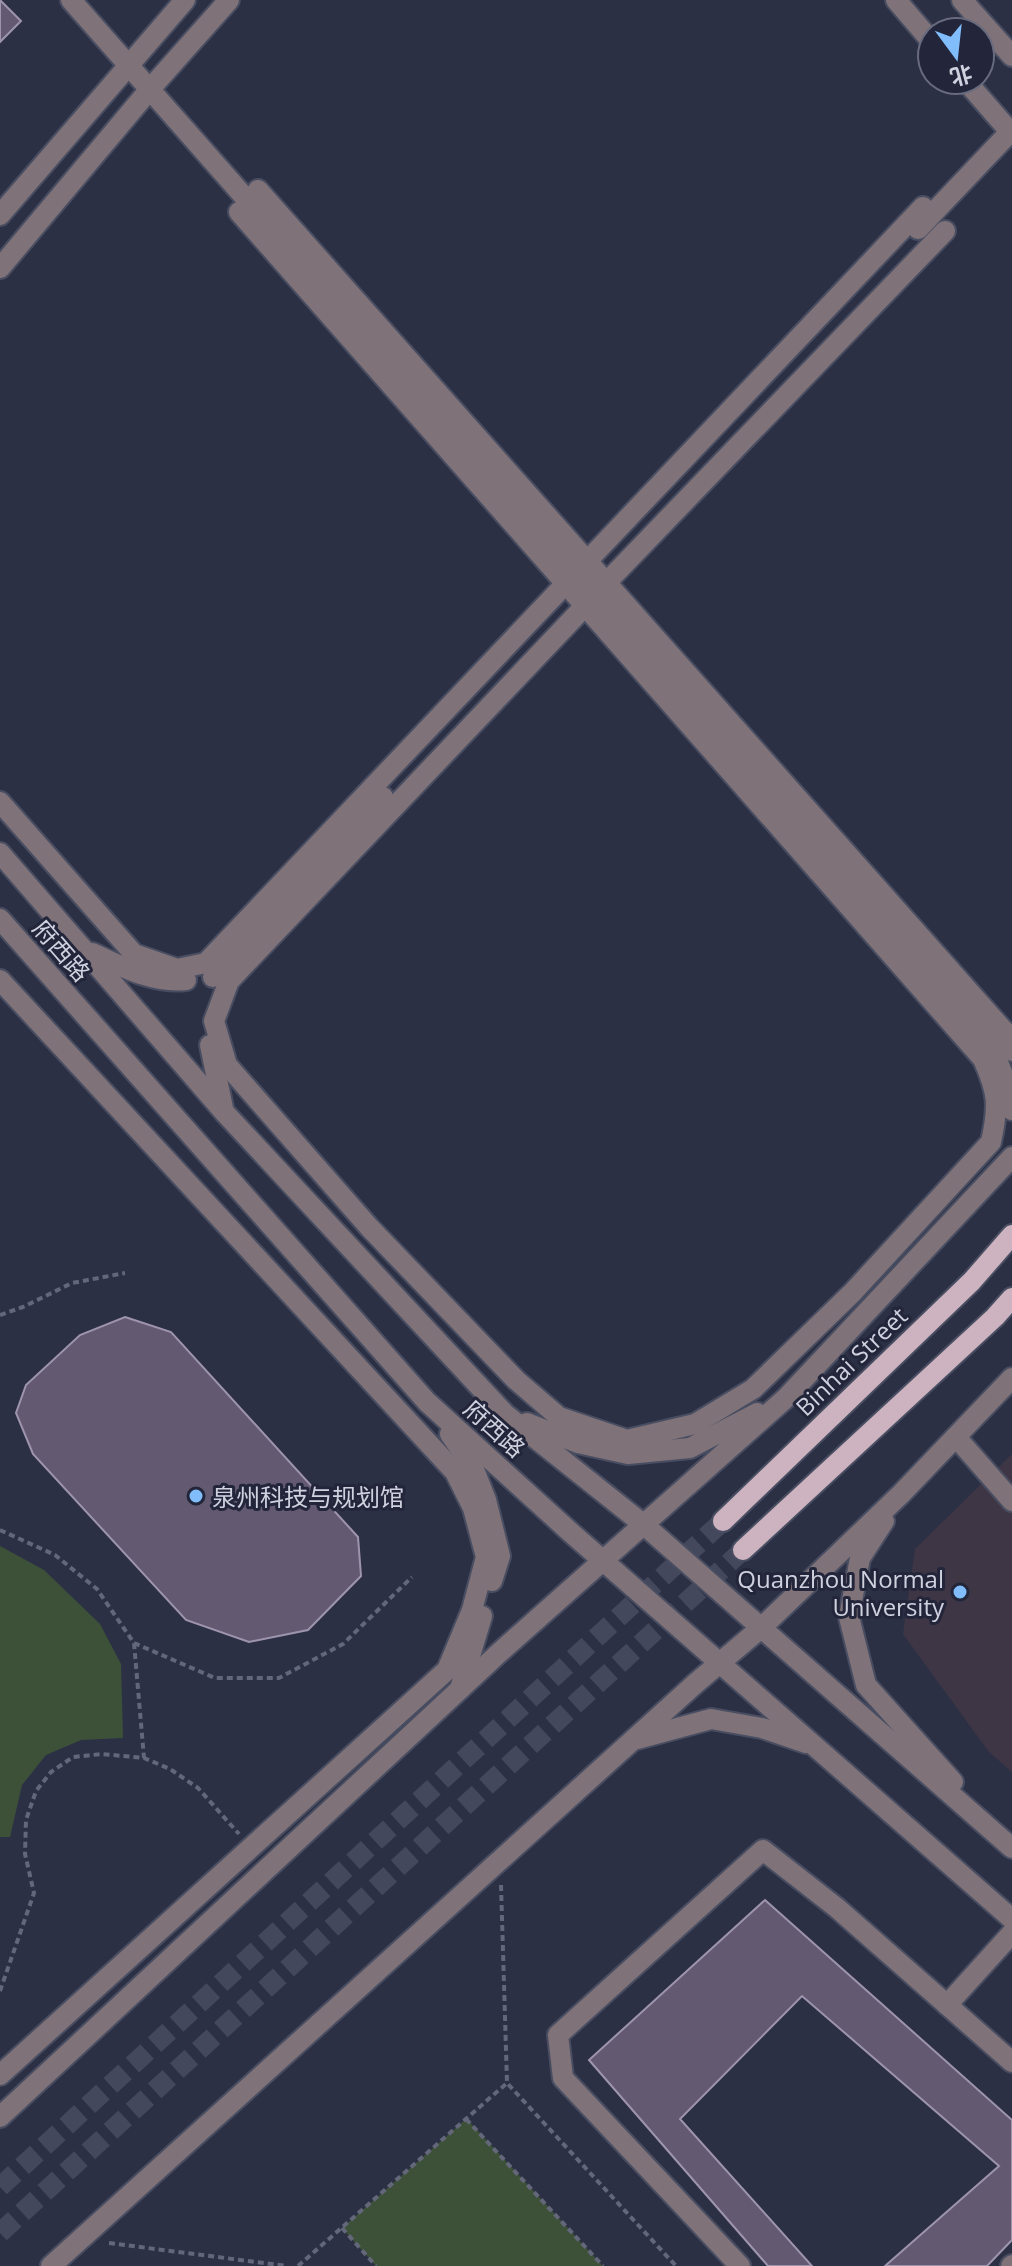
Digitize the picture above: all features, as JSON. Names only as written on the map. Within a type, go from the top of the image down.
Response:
[{"type":"main road","name":"Binhai Street","points":[[723,1521],[972,1281],[1012,1235]]},
{"type":"main road","points":[[743,1550],[1012,1298]]},
{"type":"street","points":[[71,0],[991,1045],[1006,1082],[1012,1110]]},
{"type":"street","points":[[0,215],[185,0]]},
{"type":"street","points":[[0,268],[229,0]]},
{"type":"street","points":[[896,0],[916,23]]},
{"type":"street","points":[[962,0],[1012,56]]},
{"type":"street","points":[[224,1112],[204,1021],[213,977],[1011,132],[979,96]]},
{"type":"street","points":[[258,190],[586,584],[983,1059],[995,1086],[997,1118],[991,1142],[853,1292],[753,1389],[695,1424],[627,1440],[559,1417],[516,1380],[369,1227],[227,1065],[214,1021],[229,981],[586,584],[923,207]]},
{"type":"street","points":[[239,212],[1005,1032],[1012,1035]]},
{"type":"street","points":[[0,802],[134,954],[177,969],[206,963],[945,231]]},
{"type":"street","name":"府西路","points":[[0,853],[224,1112],[505,1414],[643,1524],[1012,1848]]},
{"type":"street","name":"府西路","points":[[0,919],[427,1402],[1012,1919]]},
{"type":"street","points":[[83,949],[137,973],[175,981],[213,977]]},
{"type":"street","points":[[0,980],[455,1472],[473,1508],[486,1557],[472,1610],[447,1670],[0,2075]]},
{"type":"street","points":[[991,1045],[1012,1051]]},
{"type":"street","points":[[0,2117],[460,1689],[786,1398],[1012,1154]]},
{"type":"street","points":[[51,2266],[719,1662],[761,1628],[901,1494],[1012,1378]]},
{"type":"street","points":[[505,1414],[578,1443],[628,1454],[690,1448],[786,1398]]},
{"type":"street","points":[[427,1402],[473,1467],[486,1500],[500,1556],[460,1689]]},
{"type":"street","points":[[956,1437],[1012,1501]]},
{"type":"street","points":[[901,1494],[860,1558],[849,1617],[866,1685],[1012,1848]]},
{"type":"street","points":[[633,1740],[711,1719],[762,1728],[816,1747]]},
{"type":"street","points":[[740,2266],[563,2078],[558,2035],[763,1850],[837,1908],[1012,2062]]},
{"type":"street","points":[[947,2005],[1012,1933]]},
{"type":"path","points":[[0,1315],[72,1283],[125,1273]]},
{"type":"path","points":[[0,1530],[55,1555],[97,1589],[134,1643],[144,1758]]},
{"type":"path","points":[[134,1643],[215,1678],[279,1678],[343,1644],[412,1577]]},
{"type":"path","points":[[0,1991],[34,1893],[25,1854],[26,1820],[36,1791],[51,1772],[73,1757],[102,1754],[144,1758],[170,1769],[198,1788],[251,1848]]},
{"type":"path","points":[[298,2266],[507,2083]]},
{"type":"path","points":[[466,2119],[603,2266]]},
{"type":"path","points":[[342,2228],[376,2266]]},
{"type":"path","points":[[109,2243],[287,2266]]},
{"type":"shaded area","name":"Quanzhou Normal University","points":[[1012,1454],[1012,1772],[989,1752],[903,1634],[915,1549]]},
{"type":"green space","points":[[0,1546],[44,1570],[100,1624],[121,1664],[123,1738],[81,1740],[46,1755],[22,1785],[10,1837],[0,1837]]},
{"type":"green space","points":[[466,2119],[603,2266],[376,2266],[342,2228]]},
{"type":"building","points":[[0,0],[21,21],[0,42]]},
{"type":"building","name":"泉州科技与规划馆","points":[[125,1317],[171,1332],[358,1537],[361,1576],[308,1630],[249,1642],[186,1620],[33,1454],[16,1413],[26,1385],[80,1335]]},
{"type":"building","points":[[765,1900],[1012,2120],[1012,2240],[987,2266],[885,2266],[999,2166],[802,1996],[680,2119],[812,2266],[768,2266],[589,2060]]},
{"type":"tunnel","points":[[0,2187],[723,1521]]},
{"type":"tunnel","points":[[0,2233],[743,1550]]},
{"type":"place","name":"泉州科技与规划馆","points":[[196,1496]]},
{"type":"place","name":"Quanzhou Normal University","points":[[960,1592]]}]
